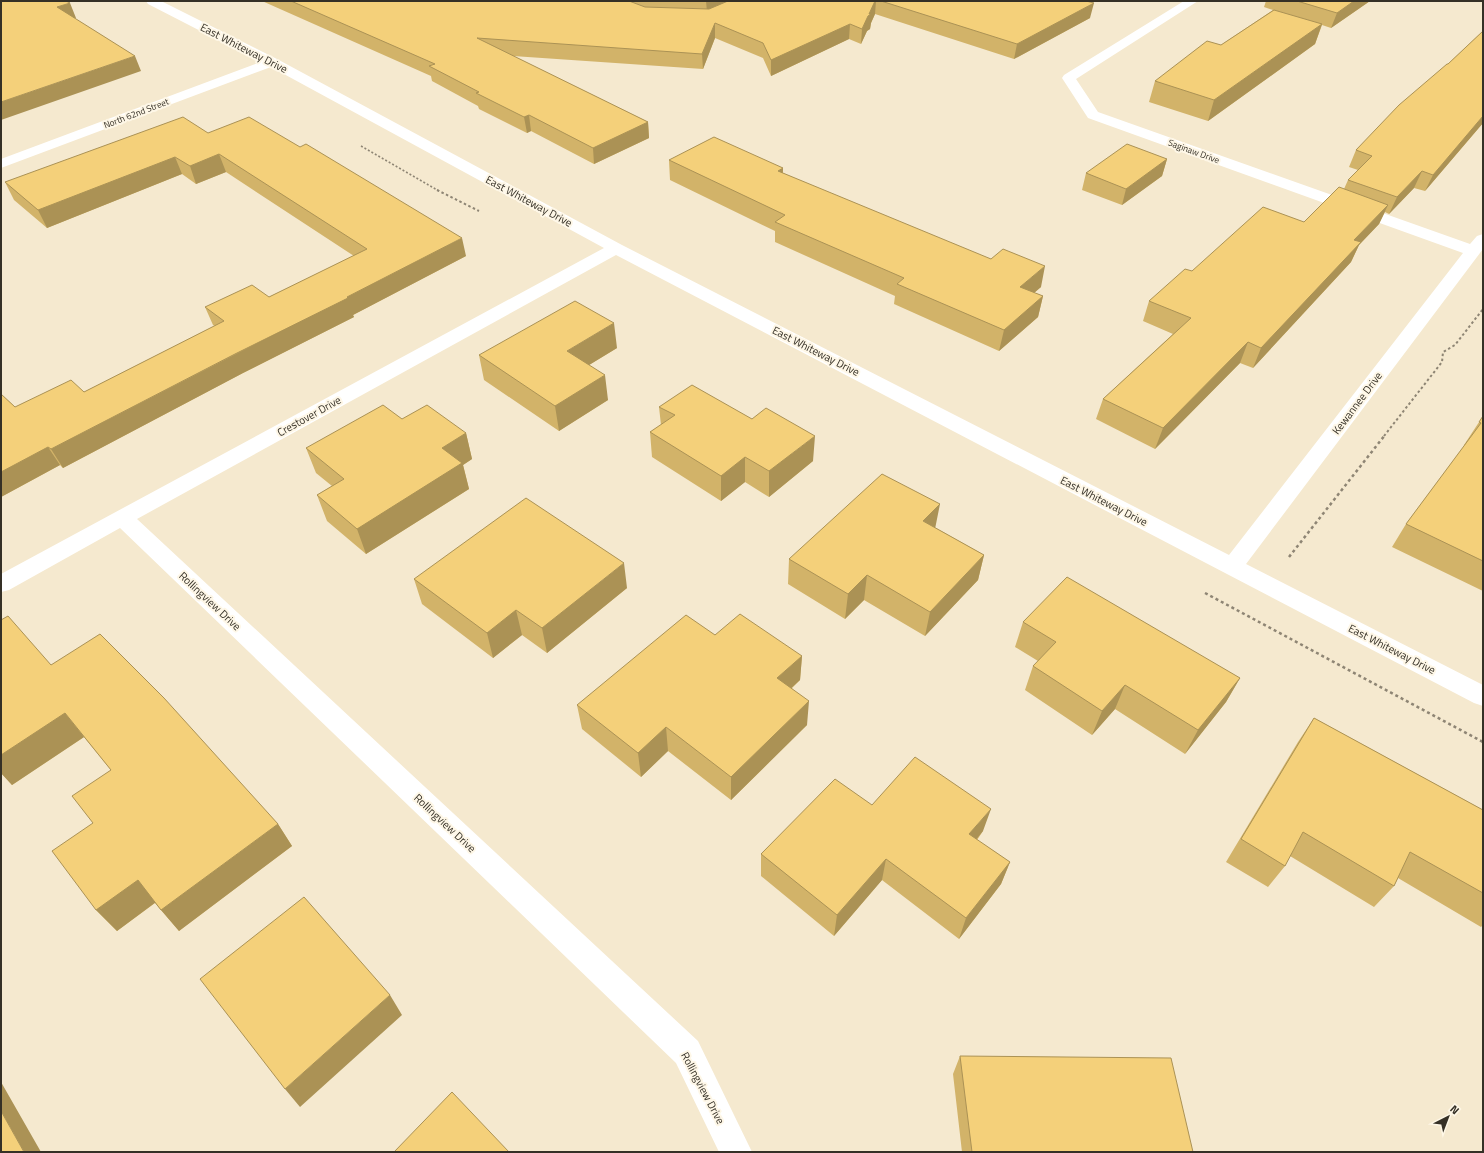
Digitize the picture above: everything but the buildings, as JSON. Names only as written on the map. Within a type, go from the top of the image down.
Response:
[{"type":"street","name":"East Whiteway Drive","points":[[152,1],[272,62],[616,248],[1483,696]]},
{"type":"street","name":"Saginaw Drive","points":[[1192,1],[1069,78],[1093,115],[1478,245]]},
{"type":"street","name":"North 62nd Street","points":[[1,164],[272,62]]},
{"type":"street","name":"Kewannee Drive","points":[[1232,567],[1478,245]]},
{"type":"street","name":"Crestover Drive","points":[[1,584],[616,248]]},
{"type":"street","name":"Rollingview Drive","points":[[122,518],[687,1052],[736,1152]]},
{"type":"path","points":[[1286,560],[1442,362],[1443,352],[1455,345],[1483,309]]}]
